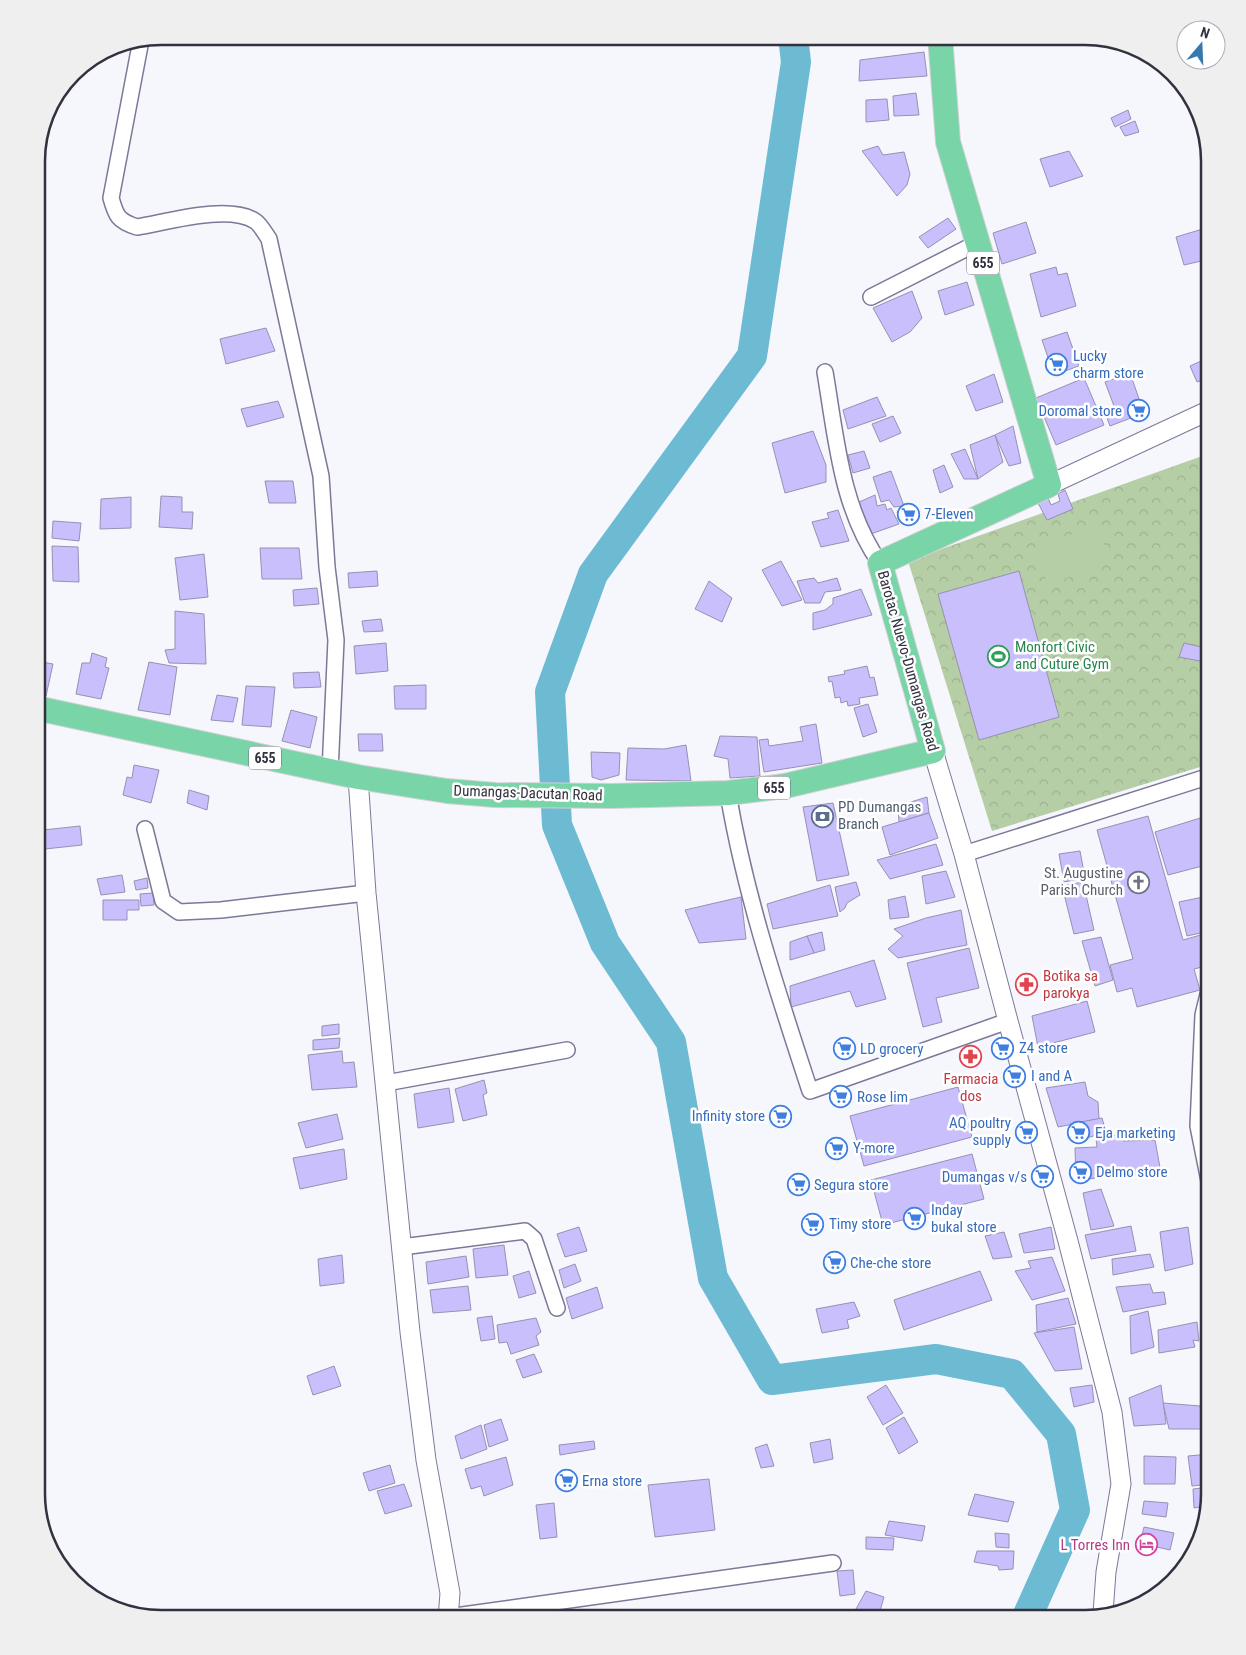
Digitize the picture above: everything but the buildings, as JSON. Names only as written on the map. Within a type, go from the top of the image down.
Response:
[{"type":"main road","name":"655","points":[[941,45],[948,142],[1049,485]]},
{"type":"main road","name":"Barotac Nuevo-Dumangas Road","points":[[933,752],[880,562],[1049,485]]},
{"type":"main road","name":"Dumangas-Dacutan Road","points":[[45,710],[330,772],[447,791],[495,795],[610,796],[728,793],[785,786],[933,752]]},
{"type":"street","points":[[140,47],[111,198],[116,216],[126,224],[137,228],[215,213],[240,215],[256,221],[269,239],[321,476],[327,567],[336,640],[330,772]]},
{"type":"street","points":[[872,298],[977,243]]},
{"type":"street","points":[[825,372],[840,460],[851,506],[861,531],[880,562]]},
{"type":"street","points":[[1049,485],[1201,414]]},
{"type":"street","name":"Barotac Nuevo-Dumangas Road","points":[[933,752],[964,854],[1112,1412],[1121,1484],[1106,1572],[1103,1608]]},
{"type":"street","points":[[358,777],[366,893],[410,1332],[426,1460],[450,1592],[449,1610]]},
{"type":"street","points":[[964,854],[1201,779]]},
{"type":"street","points":[[728,793],[736,841],[768,962],[810,1091],[1008,1021]]},
{"type":"street","points":[[146,829],[163,901],[179,912],[221,910],[366,893]]},
{"type":"street","points":[[386,1083],[567,1050]]},
{"type":"street","points":[[1201,1059],[1198,1126],[1201,1141]]},
{"type":"street","points":[[402,1247],[525,1231],[534,1239],[557,1308]]},
{"type":"street","points":[[504,1610],[833,1563]]},
{"type":"green space","points":[[1201,456],[1201,767],[992,831],[908,561]]},
{"type":"green space","points":[[1097,525],[1111,562],[1048,585],[1034,548]]},
{"type":"waterway","points":[[794,45],[796,62],[752,356],[593,574],[550,692],[557,825],[605,943],[671,1042],[713,1278],[772,1380],[936,1359],[1012,1374],[1061,1434],[1075,1510],[1030,1610]]},
{"type":"place","name":"Lucky charm store","points":[[1057,365]]},
{"type":"place","name":"Doromal store","points":[[1138,411]]},
{"type":"place","name":"7-Eleven","points":[[908,514]]},
{"type":"place","name":"Monfort Civic and Cuture Gym","points":[[999,656]]},
{"type":"place","name":"PD Dumangas Branch","points":[[822,816]]},
{"type":"place","name":"St. Augustine Parish Church","points":[[1139,882]]},
{"type":"place","name":"Botika sa parokya","points":[[1027,985]]},
{"type":"place","name":"Z4 store","points":[[1003,1048]]},
{"type":"place","name":"LD grocery","points":[[844,1049]]},
{"type":"place","name":"Farmacia dos","points":[[971,1056]]},
{"type":"place","name":"I and A","points":[[1015,1076]]},
{"type":"place","name":"Rose lim","points":[[841,1097]]},
{"type":"place","name":"Infinity store","points":[[781,1116]]},
{"type":"place","name":"AQ poultry supply","points":[[1027,1132]]},
{"type":"place","name":"Eja marketing","points":[[1079,1133]]},
{"type":"place","name":"Y-more","points":[[837,1148]]},
{"type":"place","name":"Delmo store","points":[[1080,1172]]},
{"type":"place","name":"Dumangas v/s","points":[[1043,1177]]},
{"type":"place","name":"Segura store","points":[[798,1185]]},
{"type":"place","name":"Inday bukal store","points":[[915,1219]]},
{"type":"place","name":"Timy store","points":[[813,1224]]},
{"type":"place","name":"Che-che store","points":[[834,1263]]},
{"type":"place","name":"Erna store","points":[[566,1481]]},
{"type":"place","name":"L Torres Inn","points":[[1146,1545]]}]
